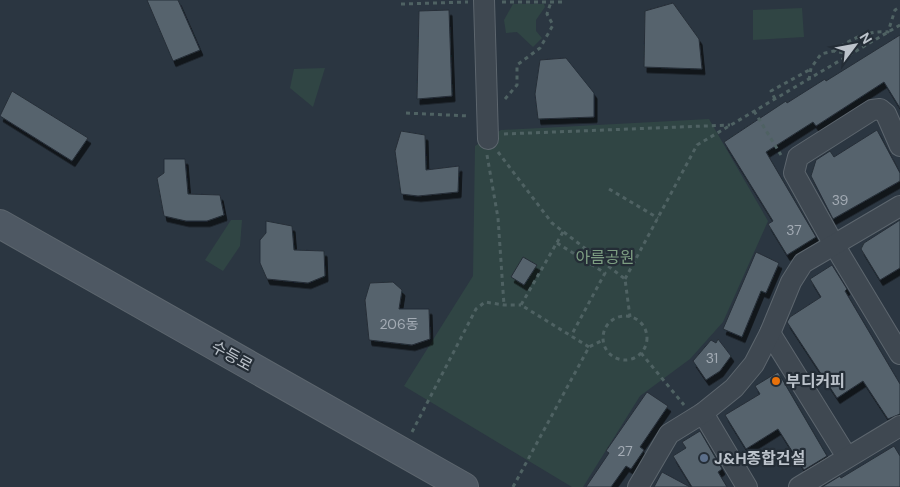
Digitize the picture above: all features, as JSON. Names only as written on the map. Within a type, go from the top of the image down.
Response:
[{"type":"street","points":[[484,1],[489,134]]},
{"type":"street","points":[[900,146],[886,114],[880,109],[872,110],[798,156],[794,173],[833,244],[900,354]]},
{"type":"street","points":[[638,487],[670,434],[703,413],[734,388],[754,364],[770,333],[791,282],[803,263],[900,206]]},
{"type":"street","name":"수등로","points":[[0,224],[464,487]]},
{"type":"street","points":[[770,333],[847,457]]},
{"type":"street","points":[[703,413],[747,487]]},
{"type":"street","points":[[799,487],[900,426]]},
{"type":"path","points":[[401,4],[484,1],[566,2]]},
{"type":"path","points":[[504,305],[498,218],[487,155],[489,134],[517,85],[517,65],[540,48],[553,25],[547,14],[550,2]]},
{"type":"path","points":[[888,32],[895,10],[900,7]]},
{"type":"path","points":[[630,317],[625,279],[697,145],[851,55],[900,24]]},
{"type":"path","points":[[834,52],[846,42],[877,31],[888,32]]},
{"type":"path","points":[[775,99],[771,91],[811,68],[821,54],[834,52],[851,55]]},
{"type":"path","points":[[809,80],[811,68]]},
{"type":"path","points":[[754,111],[784,160],[796,161]]},
{"type":"path","points":[[406,112],[489,134],[731,125]]},
{"type":"path","points":[[489,134],[552,223],[625,279]]},
{"type":"path","points":[[609,189],[658,218]]},
{"type":"path","points":[[522,305],[563,232]]},
{"type":"path","points":[[557,243],[605,273],[571,336]]},
{"type":"path","points":[[410,435],[476,309],[485,302],[522,305],[589,347]]},
{"type":"path","points":[[619,317],[630,317],[640,322],[647,336],[646,343],[641,353],[631,359],[616,358],[610,354],[603,340],[607,326],[612,320],[619,317]]},
{"type":"path","points":[[513,487],[589,347],[603,340]]},
{"type":"green space","points":[[513,4],[544,4],[545,7],[536,20],[536,31],[542,38],[533,47],[517,32],[506,33],[504,20]]},
{"type":"green space","points":[[802,8],[804,37],[753,40],[753,10]]},
{"type":"green space","points":[[325,68],[313,107],[290,88],[294,69]]},
{"type":"green space","name":"아름공원","points":[[709,119],[768,221],[723,322],[690,359],[640,396],[583,487],[572,487],[404,386],[473,276],[475,146],[501,130]]},
{"type":"green space","points":[[231,220],[242,220],[240,246],[223,271],[205,260]]},
{"type":"building","points":[[147,0],[178,0],[200,50],[173,61]]},
{"type":"building","points":[[673,3],[699,39],[702,69],[644,67],[645,11]]},
{"type":"building","points":[[449,10],[452,96],[417,99],[419,11]]},
{"type":"building","points":[[900,35],[900,108],[884,82],[816,126],[813,122],[766,152],[816,237],[787,255],[768,224],[773,221],[724,142],[786,101],[787,103],[825,79],[826,81]]},
{"type":"building","points":[[566,58],[594,93],[594,117],[538,119],[535,94],[540,60]]},
{"type":"building","points":[[12,91],[88,138],[72,161],[0,116]]},
{"type":"building","points":[[877,130],[900,173],[900,181],[833,219],[811,176],[816,160],[830,151],[834,157]]},
{"type":"building","points":[[401,131],[425,135],[426,170],[459,166],[458,192],[418,196],[401,194],[395,151]]},
{"type":"building","points":[[164,159],[185,159],[188,194],[220,195],[224,215],[207,221],[186,221],[164,216],[157,178],[164,173]]},
{"type":"building","points":[[900,220],[900,268],[880,280],[861,249],[864,243]]},
{"type":"building","points":[[266,221],[292,226],[294,250],[324,251],[325,276],[308,283],[267,279],[260,263],[260,240],[266,233]]},
{"type":"building","points":[[756,252],[779,263],[766,293],[761,291],[742,337],[723,329]]},
{"type":"building","points":[[523,257],[537,265],[524,285],[511,277]]},
{"type":"building","points":[[832,265],[847,289],[845,291],[900,384],[900,414],[888,419],[863,381],[837,398],[787,322],[790,317],[821,297],[810,279]]},
{"type":"building","points":[[393,282],[402,290],[399,309],[429,309],[430,339],[412,345],[369,340],[365,300],[370,283]]},
{"type":"building","points":[[718,339],[731,356],[720,371],[706,380],[693,361],[711,340],[716,343]]},
{"type":"building","points":[[778,372],[827,456],[804,470],[778,429],[746,449],[725,415],[760,394],[755,386]]},
{"type":"building","points":[[647,392],[668,406],[640,447],[644,450],[631,469],[626,466],[611,487],[586,487],[609,453],[606,451]]},
{"type":"building","points":[[700,431],[722,469],[718,472],[727,487],[692,487],[673,456],[686,448],[682,442]]},
{"type":"building","points":[[894,446],[900,456],[900,487],[822,487],[840,476],[841,478]]},
{"type":"building","points":[[662,472],[690,487],[654,487]]},
{"type":"place","name":"부디커피","points":[[776,381]]},
{"type":"place","name":"J&H종합건설","points":[[704,458]]}]
